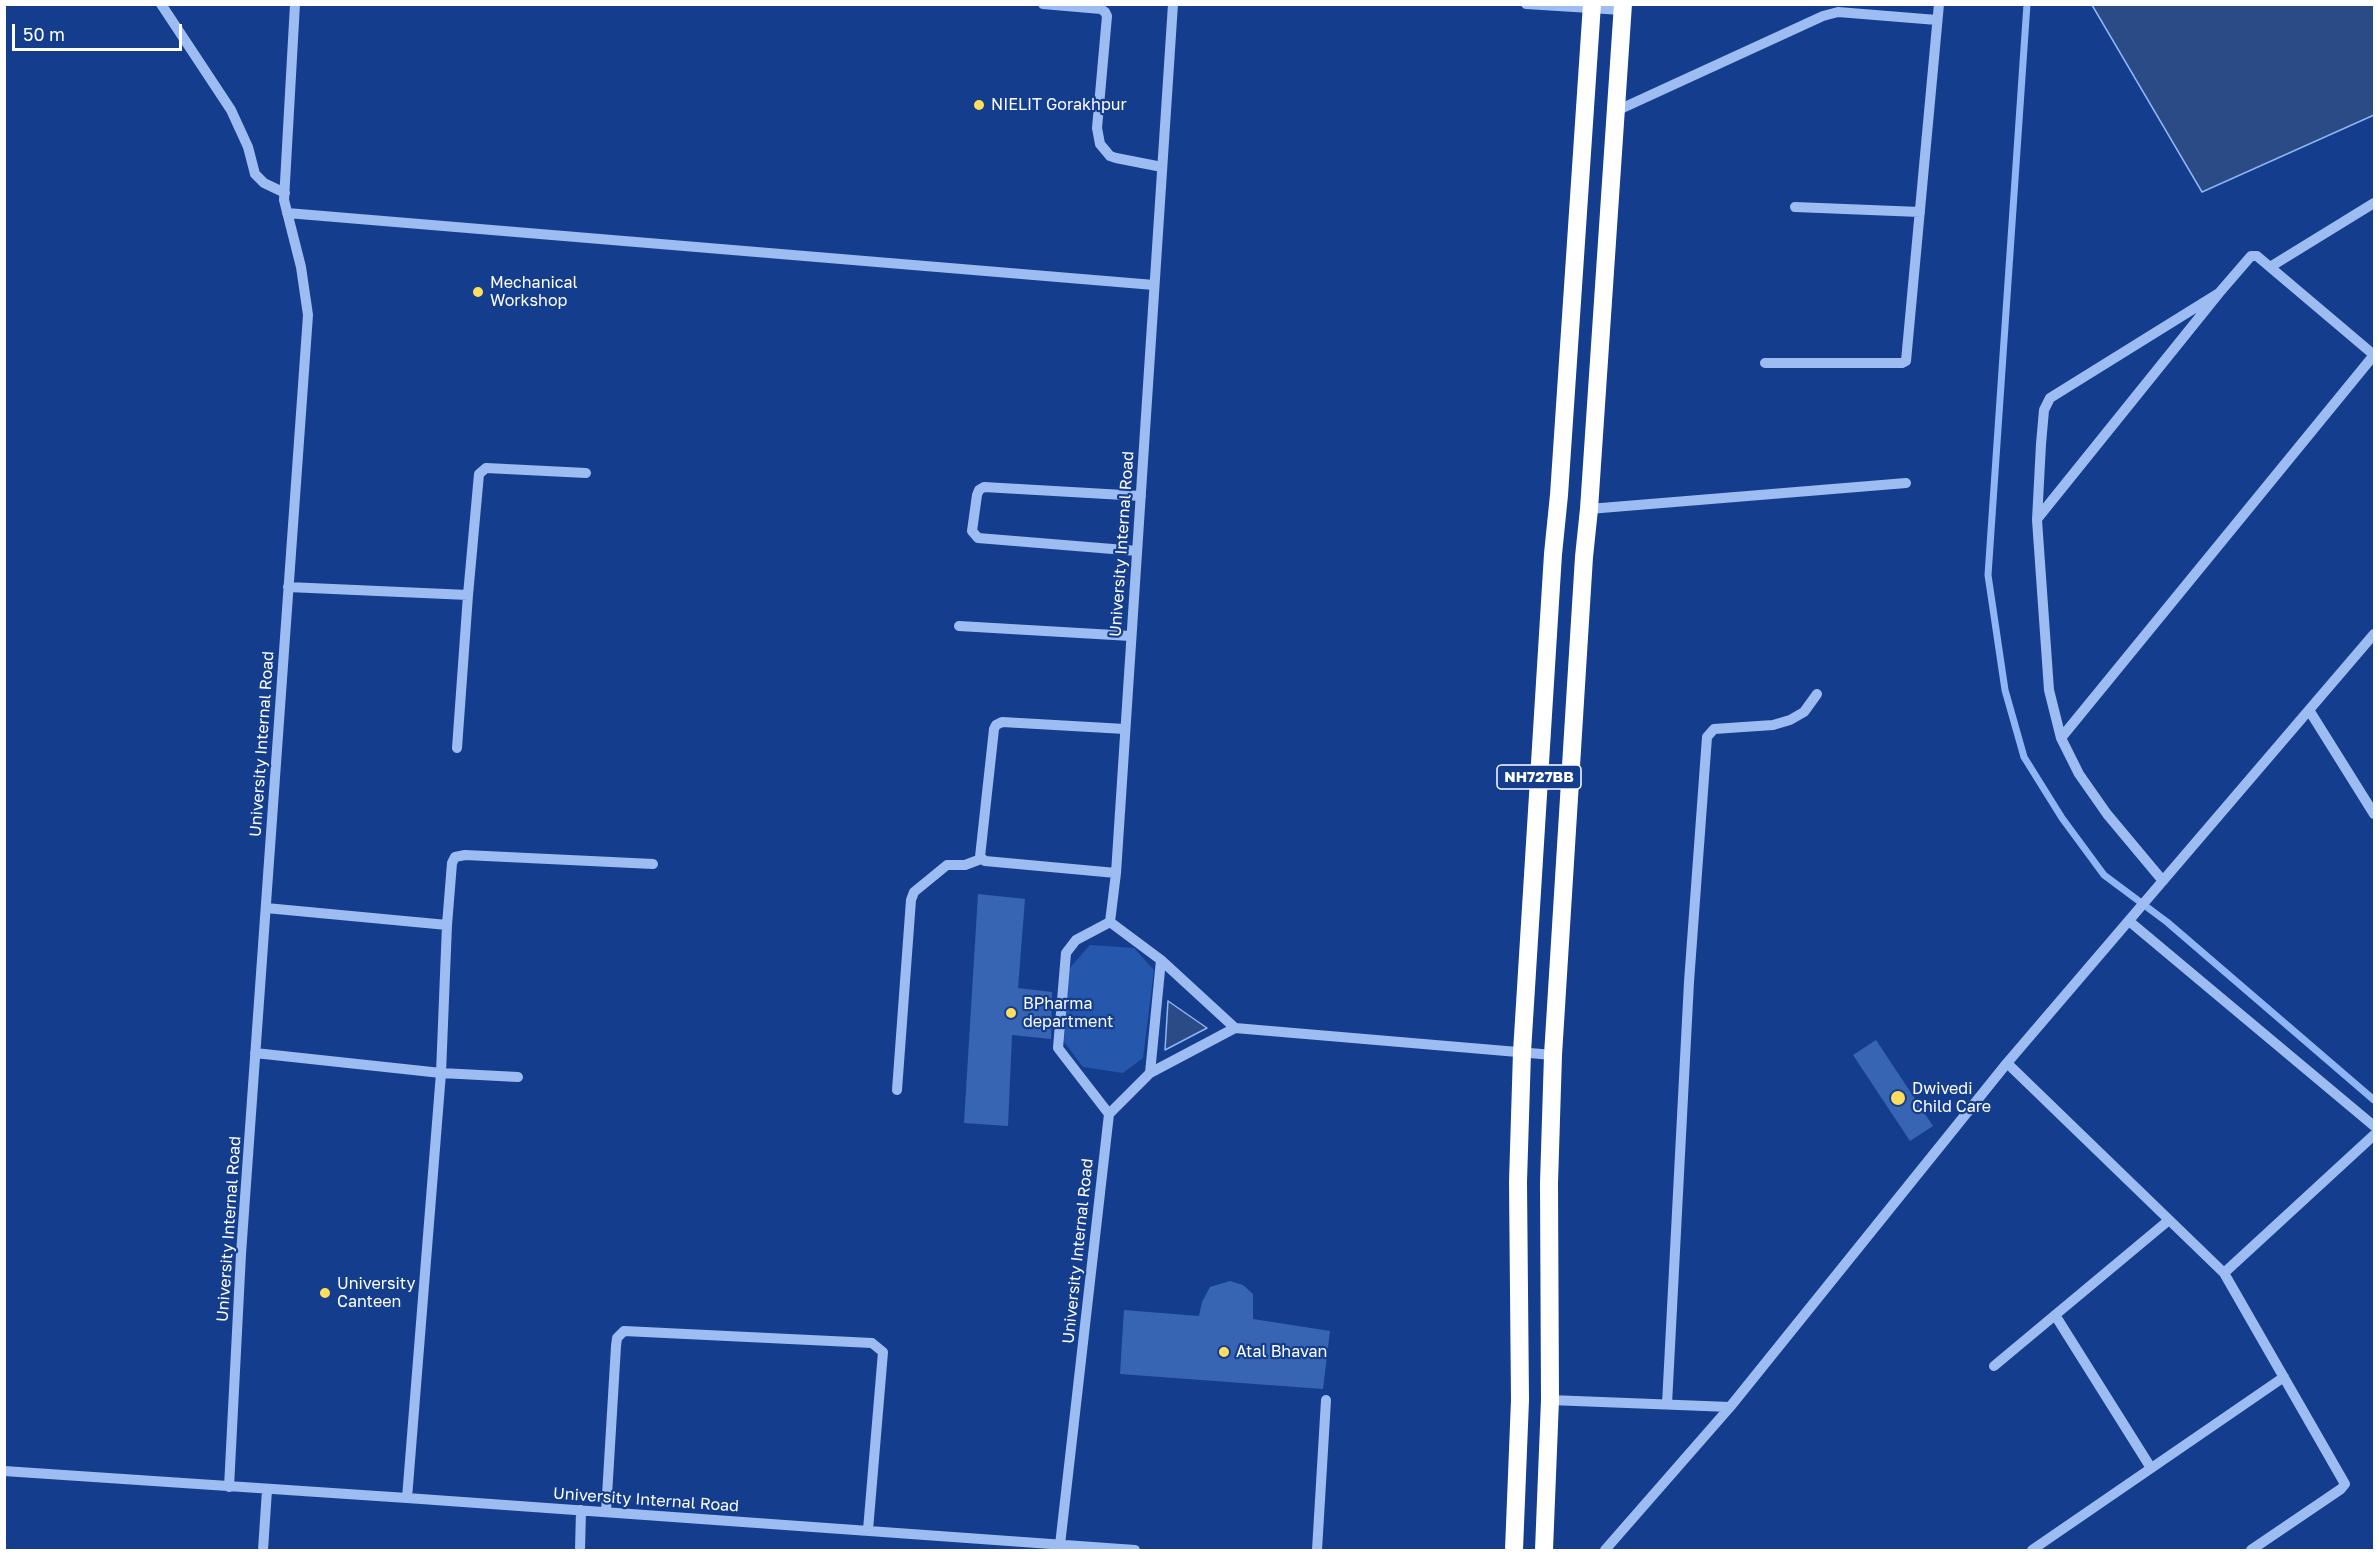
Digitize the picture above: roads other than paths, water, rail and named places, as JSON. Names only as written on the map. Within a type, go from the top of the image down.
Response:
[{"type":"highway","name":"NH727BB","points":[[1514,1551],[1520,1400],[1518,1182],[1522,1052],[1553,554],[1560,483],[1592,6]]},
{"type":"highway","name":"NH727BB","points":[[1544,1551],[1550,1400],[1549,1183],[1553,1055],[1622,7]]},
{"type":"street","points":[[161,4],[231,110],[248,147],[255,174],[264,183],[285,193]]},
{"type":"street","name":"University Internal Road","points":[[229,1487],[241,1254],[308,315],[301,267],[287,213],[285,193],[295,4]]},
{"type":"street","points":[[1042,4],[1101,9],[1105,12],[1107,16],[1097,128],[1100,144],[1110,156],[1162,167]]},
{"type":"street","name":"University Internal Road","points":[[1110,922],[1116,873],[1173,4]]},
{"type":"street","points":[[1526,4],[1622,7]]},
{"type":"street","points":[[1765,363],[1902,363],[1906,361],[1939,4]]},
{"type":"street","points":[[1616,111],[1823,15],[1838,12],[1937,20]]},
{"type":"street","points":[[2270,267],[2374,203]]},
{"type":"street","points":[[1795,207],[1920,212]]},
{"type":"street","points":[[287,213],[1154,285]]},
{"type":"street","points":[[2037,520],[2247,258],[2251,256],[2257,256],[2374,355],[2061,738]]},
{"type":"street","points":[[2163,881],[2107,814],[2079,774],[2061,738],[2049,690],[2037,520],[2044,410],[2050,398],[2219,293]]},
{"type":"street","points":[[457,748],[479,474],[486,468],[585,473]]},
{"type":"street","points":[[1589,508],[1906,483]]},
{"type":"street","points":[[1137,551],[978,538],[972,531],[976,495],[984,488],[1140,496]]},
{"type":"street","points":[[288,586],[468,594]]},
{"type":"street","points":[[959,626],[1131,636]]},
{"type":"street","points":[[1605,1551],[1730,1407],[2007,1063],[2374,634]]},
{"type":"street","points":[[1667,1404],[1689,982],[1707,737],[1713,729],[1773,725],[1790,720],[1804,712],[1817,694]]},
{"type":"street","points":[[2309,710],[2374,814]]},
{"type":"street","points":[[981,859],[996,725],[1002,722],[1125,729]]},
{"type":"street","points":[[407,1498],[441,1074],[452,863],[455,857],[465,855],[653,864]]},
{"type":"street","points":[[897,1090],[911,900],[914,892],[947,866],[965,865],[981,859],[1116,873]]},
{"type":"street","points":[[266,908],[447,925]]},
{"type":"street","points":[[2131,919],[2374,1126]]},
{"type":"street","points":[[1235,1028],[1161,960],[1110,922],[1076,940],[1066,953],[1058,1047],[1109,1114],[1150,1073],[1235,1028],[1553,1055]]},
{"type":"street","points":[[1150,1073],[1161,960]]},
{"type":"street","points":[[255,1053],[441,1074],[518,1077]]},
{"type":"street","points":[[2007,1063],[2224,1273],[2345,1484],[2250,1551]]},
{"type":"street","name":"University Internal Road","points":[[1060,1545],[1109,1114]]},
{"type":"street","points":[[2224,1273],[2374,1135]]},
{"type":"street","points":[[1994,1366],[2169,1220]]},
{"type":"street","points":[[2055,1315],[2151,1468]]},
{"type":"street","points":[[606,1512],[616,1346],[617,1338],[624,1331],[872,1343],[883,1352],[868,1530]]},
{"type":"street","points":[[2032,1551],[2284,1377]]},
{"type":"street","points":[[1317,1551],[1326,1400]]},
{"type":"street","points":[[1550,1400],[1730,1407]]},
{"type":"street","name":"University Internal Road","points":[[4,1471],[868,1530],[1135,1551]]},
{"type":"street","points":[[263,1551],[267,1490]]},
{"type":"street","points":[[580,1551],[581,1510]]},
{"type":"waterway","points":[[2027,4],[1988,575],[2005,690],[2024,757],[2062,818],[2104,875],[2167,922],[2374,1100]]},
{"type":"place","name":"NIELIT Gorakhpur","points":[[979,105]]},
{"type":"place","name":"Mechanical Workshop","points":[[478,292]]},
{"type":"place","name":"BPharma department","points":[[1011,1013]]},
{"type":"place","name":"Dwivedi Child Care","points":[[1898,1098]]},
{"type":"place","name":"University Canteen","points":[[325,1293]]},
{"type":"place","name":"Atal Bhavan","points":[[1224,1352]]}]
